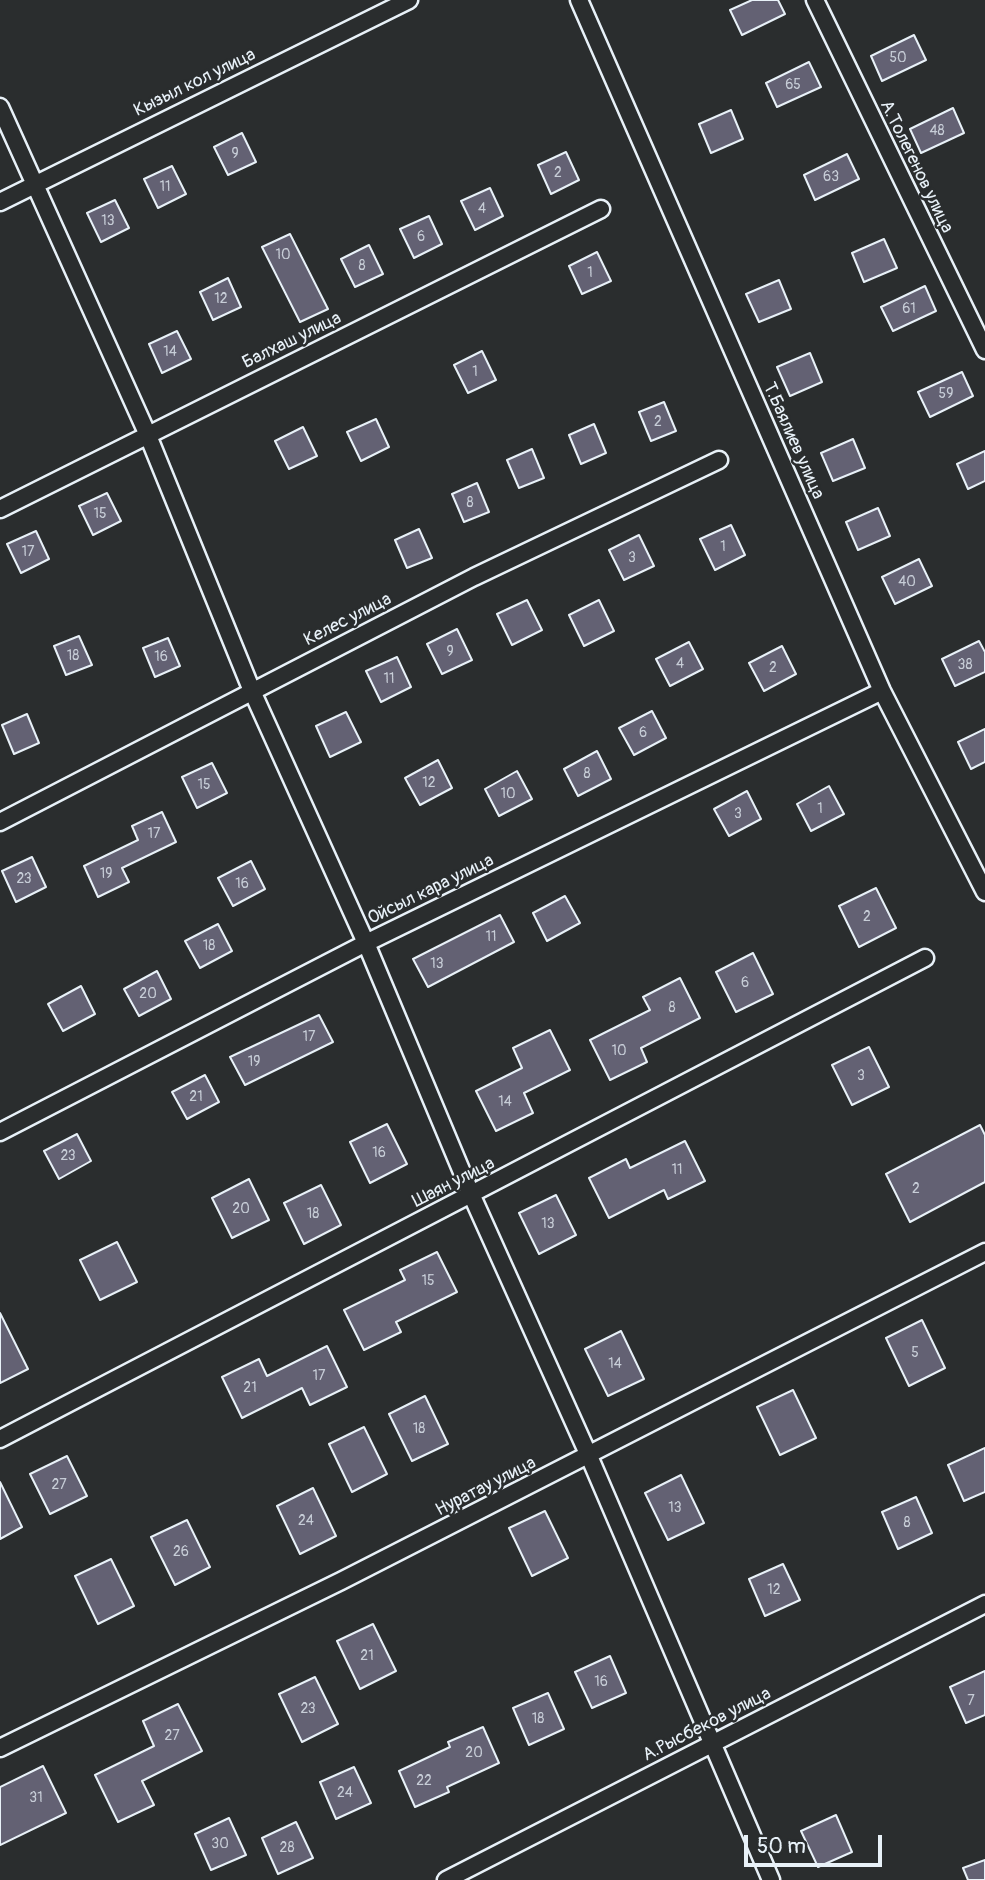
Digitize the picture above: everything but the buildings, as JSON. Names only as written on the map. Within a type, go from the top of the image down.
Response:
[{"type":"street","name":"Кызыл кол улица","points":[[0,202],[409,0]]},
{"type":"street","name":"Т.Баялиев улица","points":[[579,0],[882,691],[985,892]]},
{"type":"street","name":"А.Толегенов улица","points":[[814,0],[985,350]]},
{"type":"street","points":[[0,107],[147,433],[252,691],[366,943],[471,1196],[589,1456],[771,1880]]},
{"type":"street","name":"Балхаш улица","points":[[0,509],[147,433],[601,209]]},
{"type":"street","name":"Келес улица","points":[[0,822],[474,577],[719,460]]},
{"type":"street","name":"Ойсыл кара улица","points":[[0,1132],[366,943],[882,691]]},
{"type":"street","name":"Шаян улица","points":[[0,1438],[471,1196],[925,958]]},
{"type":"street","name":"Нуратау улица","points":[[0,1748],[589,1456],[985,1251]]},
{"type":"street","name":"А.Рысбеков улица","points":[[446,1880],[985,1604]]}]
